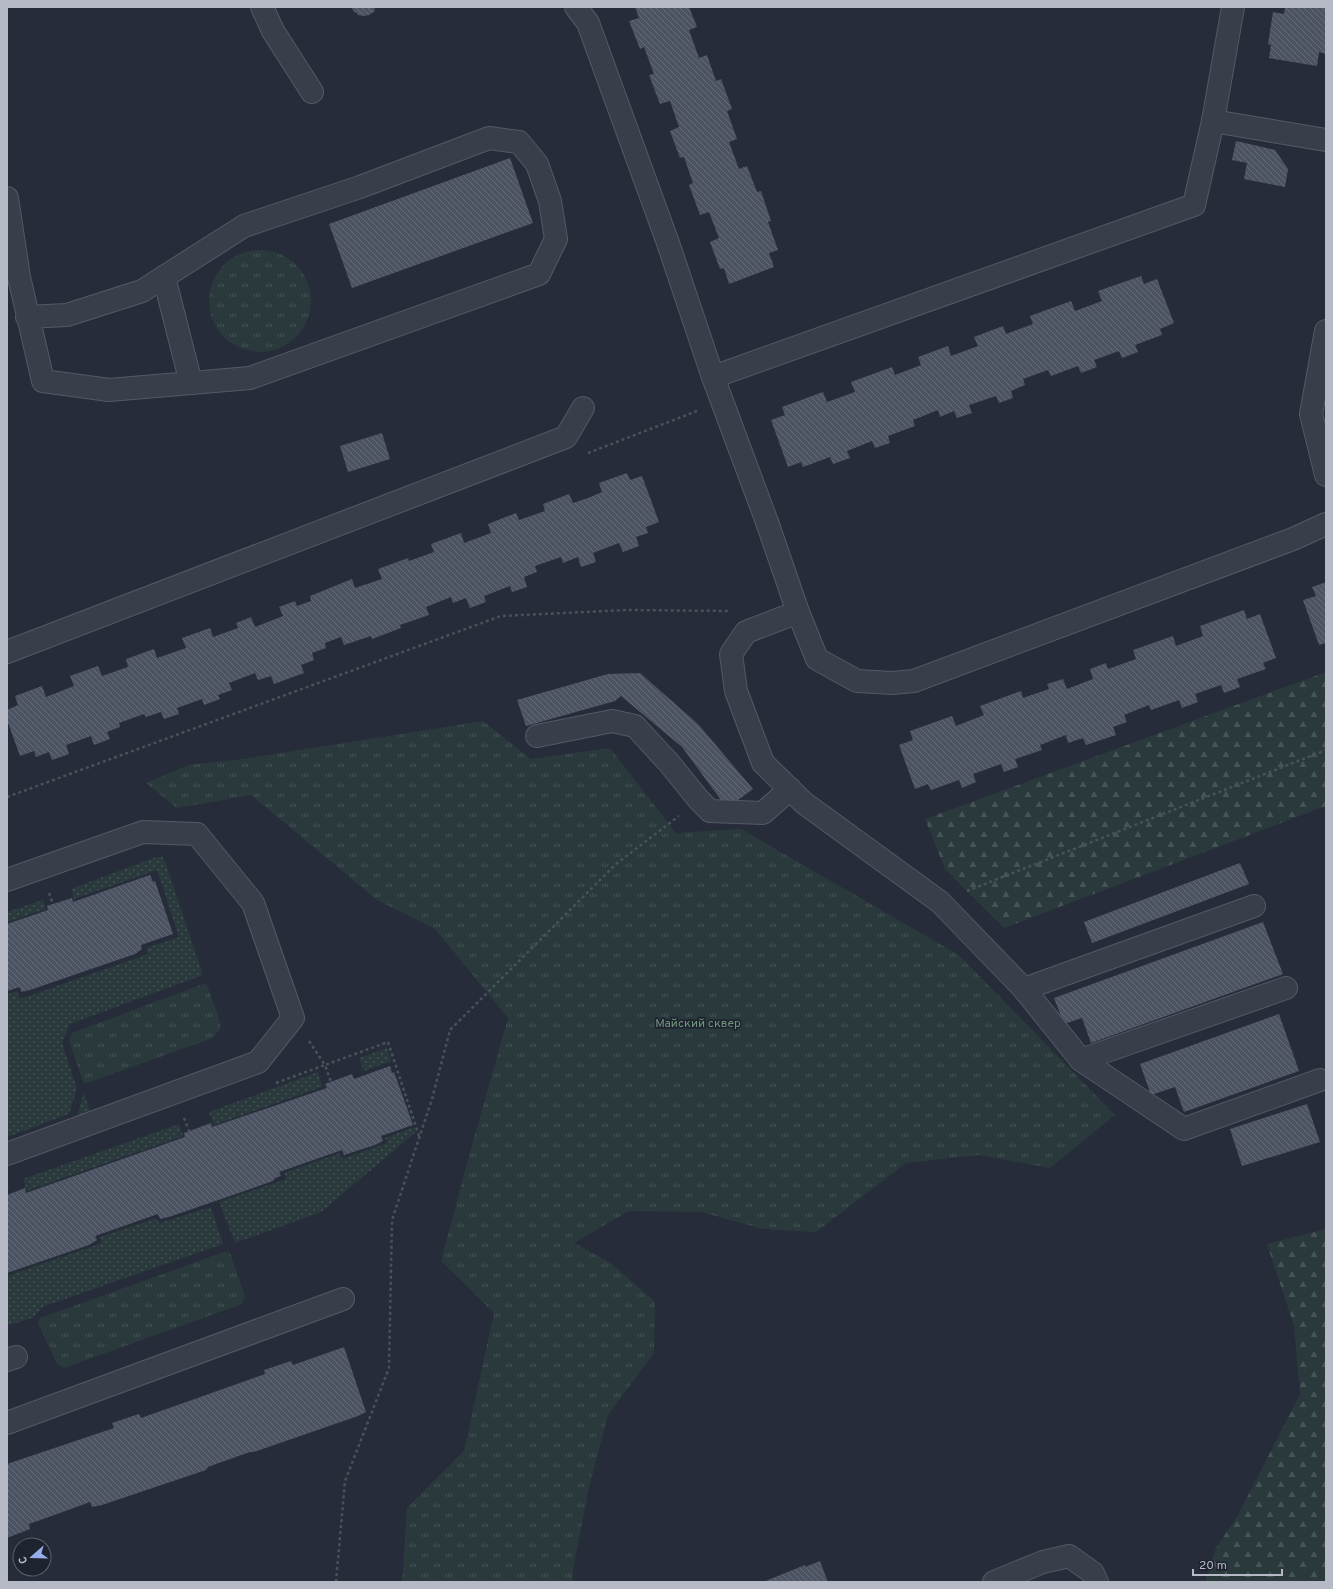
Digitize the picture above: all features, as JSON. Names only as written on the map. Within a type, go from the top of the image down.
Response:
[{"type":"lane","points":[[262,7],[273,31],[312,92]]},
{"type":"lane","points":[[576,7],[588,23],[668,243],[713,378],[767,522],[798,612],[817,659],[857,681],[892,683],[914,681],[1293,539],[1326,524]]},
{"type":"lane","points":[[713,378],[1194,205],[1213,121],[1234,7]]},
{"type":"lane","points":[[1213,121],[1326,140]]},
{"type":"lane","points":[[7,198],[19,278],[27,317],[43,381],[109,390],[250,378],[539,274],[556,239],[550,201],[537,164],[519,142],[489,138],[360,187],[244,226],[142,291],[67,315],[27,317]]},
{"type":"lane","points":[[164,277],[191,383]]},
{"type":"lane","points":[[1326,331],[1311,414],[1326,475]]},
{"type":"lane","points":[[7,652],[566,437],[583,408]]},
{"type":"lane","points":[[798,612],[746,632],[731,654],[736,691],[763,763],[804,803],[940,902],[1024,989],[1081,1060],[1184,1129],[1320,1080]]},
{"type":"lane","points":[[537,736],[612,721],[635,726],[710,811],[763,813],[790,789]]},
{"type":"lane","points":[[7,880],[143,832],[197,834],[253,903],[293,1018],[258,1062],[7,1154]]},
{"type":"lane","points":[[1024,989],[1254,906]]},
{"type":"lane","points":[[1081,1060],[1286,988]]},
{"type":"lane","points":[[7,1423],[343,1299]]},
{"type":"lane","points":[[994,1582],[1043,1562],[1069,1556],[1093,1573],[1097,1582]]},
{"type":"path","points":[[582,455],[722,402]]},
{"type":"path","points":[[7,797],[500,616],[627,610],[735,611],[767,623]]},
{"type":"path","points":[[940,902],[1326,750]]},
{"type":"path","points":[[336,1582],[344,1481],[389,1368],[392,1220],[432,1099],[450,1030],[616,864],[699,800]]},
{"type":"path","points":[[49,892],[53,904]]},
{"type":"path","points":[[293,1018],[325,1065],[388,1042],[420,1137]]},
{"type":"green space","points":[[260,250],[279,254],[296,265],[307,282],[311,301],[307,320],[296,337],[279,348],[260,352],[241,348],[224,337],[213,320],[209,301],[213,282],[224,265],[241,254]]},
{"type":"green space","points":[[1326,672],[1326,806],[1004,928],[945,869],[925,819]]},
{"type":"green space","name":"Майский сквер","points":[[483,721],[531,759],[610,748],[676,833],[741,829],[959,955],[1115,1115],[1050,1168],[979,1155],[906,1163],[816,1232],[763,1229],[701,1212],[629,1211],[574,1243],[611,1263],[655,1302],[654,1353],[608,1415],[589,1487],[572,1576],[574,1582],[402,1582],[407,1508],[464,1451],[494,1313],[441,1261],[508,1018],[435,929],[377,900],[251,795],[177,808],[146,783],[188,765],[243,759]]},
{"type":"green space","points":[[156,857],[162,857],[165,861],[203,975],[70,1024],[62,1043],[77,1089],[69,1114],[7,1137],[7,995],[17,991],[20,999],[148,954],[146,948],[179,937],[157,870],[74,899],[71,889]]},
{"type":"green space","points":[[43,900],[46,909],[7,922],[7,912]]},
{"type":"green space","points":[[206,983],[218,1015],[221,1028],[213,1038],[84,1084],[69,1041],[72,1033]]},
{"type":"green space","points":[[387,1048],[391,1061],[364,1071],[359,1058]]},
{"type":"green space","points":[[318,1072],[322,1087],[214,1125],[209,1112]]},
{"type":"green space","points":[[84,1092],[91,1115],[76,1120]]},
{"type":"green space","points":[[179,1124],[183,1136],[27,1191],[23,1179]]},
{"type":"green space","points":[[414,1127],[416,1132],[321,1212],[235,1243],[219,1202],[286,1179],[284,1173],[340,1153],[342,1159],[387,1143],[385,1138]]},
{"type":"green space","points":[[211,1207],[223,1244],[42,1307],[34,1317],[7,1326],[7,1276],[102,1243],[100,1237],[156,1218],[159,1223]]},
{"type":"green space","points":[[1326,1229],[1326,1582],[1205,1582],[1216,1548],[1238,1515],[1300,1394],[1294,1326],[1267,1244]]},
{"type":"green space","points":[[224,1252],[230,1253],[245,1296],[242,1304],[64,1368],[57,1364],[38,1323],[40,1318]]},
{"type":"building","points":[[351,7],[376,7],[374,9],[375,11],[364,16],[358,15],[356,12],[355,13]]},
{"type":"building","points":[[635,7],[689,7],[697,27],[689,30],[699,58],[707,55],[716,81],[721,79],[732,109],[727,111],[737,139],[729,142],[739,169],[747,166],[757,192],[761,191],[771,221],[768,222],[778,250],[769,253],[774,267],[729,284],[724,268],[720,269],[710,242],[719,238],[709,212],[700,215],[689,185],[693,183],[684,157],[680,158],[670,131],[679,127],[670,101],[660,104],[649,75],[654,74],[644,47],[640,49],[629,21],[639,18]]},
{"type":"building","points":[[1285,7],[1326,7],[1326,54],[1319,52],[1317,66],[1269,58],[1271,45],[1268,44],[1273,12],[1284,14]]},
{"type":"building","points":[[1236,141],[1275,150],[1288,169],[1285,187],[1244,179],[1247,163],[1232,160]]},
{"type":"building","points":[[510,158],[533,223],[352,288],[329,224]]},
{"type":"building","points":[[1141,276],[1144,284],[1157,279],[1174,323],[1160,329],[1162,335],[1135,345],[1138,352],[1122,358],[1119,351],[1094,360],[1097,367],[1081,373],[1078,366],[1051,376],[1048,370],[1023,379],[1025,385],[1011,391],[1013,398],[999,403],[996,396],[969,405],[972,413],[957,418],[954,411],[940,417],[938,410],[913,420],[915,426],[888,436],[890,443],[875,448],[872,441],[847,451],[850,458],[833,464],[830,457],[803,467],[801,462],[788,467],[771,420],[785,415],[782,407],[823,392],[827,402],[855,392],[851,382],[892,367],[895,375],[921,365],[918,357],[948,346],[951,356],[978,346],[974,337],[1003,326],[1006,334],[1033,324],[1030,316],[1071,301],[1075,311],[1102,301],[1098,291]]},
{"type":"building","points":[[382,433],[390,459],[348,472],[340,446]]},
{"type":"building","points":[[627,473],[630,480],[642,476],[659,522],[646,527],[648,533],[636,537],[639,546],[623,552],[619,543],[593,553],[596,562],[581,567],[578,557],[563,563],[561,557],[535,566],[537,572],[524,577],[527,587],[512,592],[510,586],[484,596],[486,602],[470,608],[466,598],[453,603],[451,597],[426,607],[429,615],[400,625],[401,628],[372,639],[371,636],[344,645],[341,637],[325,643],[326,648],[312,653],[314,660],[301,665],[304,673],[274,684],[271,676],[258,680],[255,673],[229,683],[232,690],[218,695],[220,699],[204,705],[202,699],[177,708],[179,714],[164,719],[161,712],[146,717],[144,714],[119,723],[120,727],[107,732],[110,739],[94,745],[91,736],[66,745],[69,754],[52,760],[49,752],[36,757],[34,751],[20,756],[7,720],[7,710],[18,705],[15,696],[42,686],[46,697],[74,686],[70,676],[98,666],[102,676],[128,667],[126,659],[154,649],[157,658],[186,648],[182,638],[210,628],[213,637],[238,628],[236,623],[251,617],[255,627],[283,616],[279,607],[295,601],[297,606],[311,601],[310,596],[352,579],[355,588],[382,579],[378,569],[408,558],[409,561],[434,552],[431,544],[461,533],[464,543],[491,533],[488,524],[516,513],[519,520],[545,511],[543,504],[569,494],[573,503],[588,498],[602,492],[599,483]]},
{"type":"building","points":[[1326,582],[1326,643],[1319,645],[1303,600],[1316,596],[1312,587]]},
{"type":"building","points":[[1244,610],[1247,619],[1260,614],[1276,658],[1263,663],[1266,669],[1237,679],[1240,687],[1224,693],[1221,685],[1195,694],[1198,702],[1182,708],[1179,700],[1151,710],[1149,705],[1124,715],[1127,722],[1113,727],[1116,735],[1086,745],[1083,738],[1068,743],[1066,735],[1040,745],[1042,750],[1015,759],[1018,767],[1004,772],[1001,764],[973,774],[976,782],[962,788],[959,780],[931,790],[928,784],[915,789],[899,745],[913,740],[910,731],[952,716],[956,726],[984,715],[980,706],[1021,691],[1023,698],[1049,689],[1047,684],[1063,679],[1067,689],[1093,679],[1090,669],[1106,663],[1108,669],[1136,659],[1133,650],[1173,636],[1176,646],[1203,636],[1200,626]]},
{"type":"building","points":[[640,673],[698,724],[753,789],[727,808],[682,747],[621,696],[615,701],[526,726],[517,700],[608,674]]},
{"type":"building","points":[[1240,863],[1249,884],[1092,943],[1084,922]]},
{"type":"building","points":[[150,875],[153,882],[155,881],[173,934],[141,945],[142,949],[135,954],[30,990],[21,992],[20,987],[7,991],[7,924],[48,910],[47,906],[72,898],[73,902]]},
{"type":"building","points":[[1263,922],[1283,974],[1091,1043],[1082,1018],[1064,1024],[1054,998]]},
{"type":"building","points":[[1279,1014],[1299,1071],[1184,1112],[1175,1087],[1151,1095],[1140,1064]]},
{"type":"building","points":[[390,1066],[392,1073],[394,1072],[413,1125],[381,1136],[383,1141],[375,1145],[344,1155],[342,1150],[279,1172],[281,1176],[275,1178],[273,1181],[169,1217],[160,1219],[158,1214],[95,1236],[97,1240],[89,1245],[7,1273],[7,1195],[25,1188],[26,1193],[185,1137],[184,1133],[211,1123],[212,1127],[327,1088],[325,1084],[352,1074],[354,1079]]},
{"type":"building","points":[[1307,1104],[1320,1142],[1242,1166],[1230,1129]]},
{"type":"building","points":[[344,1347],[366,1412],[216,1464],[208,1467],[206,1470],[102,1505],[92,1507],[90,1502],[29,1524],[30,1529],[7,1538],[7,1464],[114,1428],[112,1423],[139,1414],[141,1418],[265,1374],[264,1370],[291,1361],[293,1365]]},
{"type":"building","points":[[820,1561],[828,1582],[763,1582],[805,1565],[805,1567]]}]
